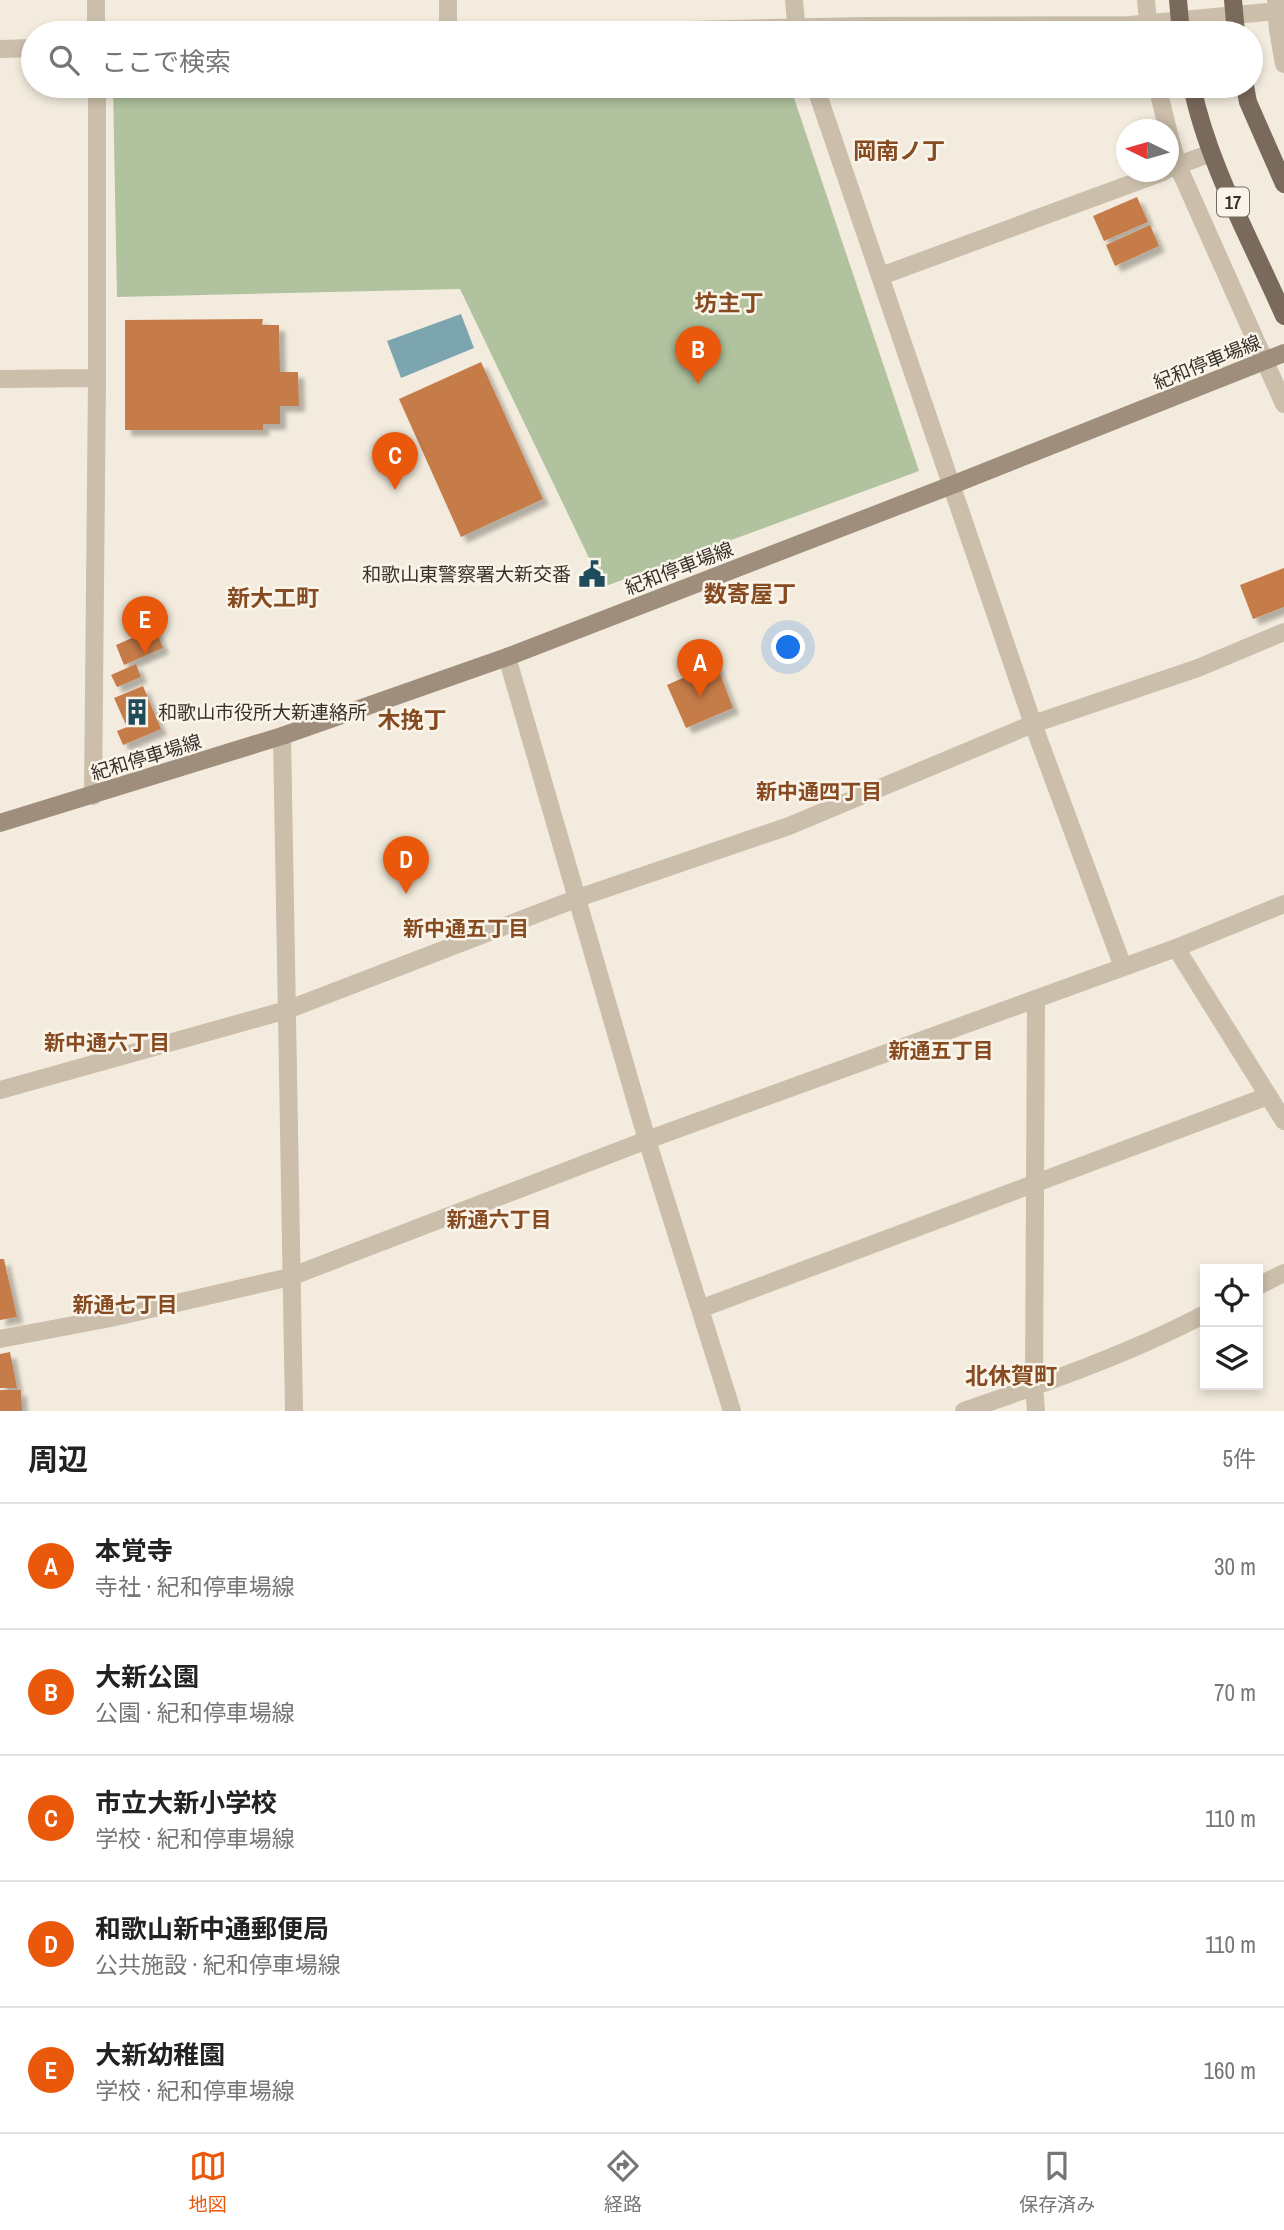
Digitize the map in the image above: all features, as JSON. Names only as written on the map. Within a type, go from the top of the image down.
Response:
[{"type":"main road","points":[[1178,0],[1180,21]]},
{"type":"main road","name":"17","points":[[1194,98],[1211,153],[1284,316]]},
{"type":"main road","points":[[1247,98],[1284,184]]},
{"type":"main road","name":"紀和停車場線","points":[[0,823],[282,736],[507,657],[1284,354]]},
{"type":"street","points":[[96,0],[96,21]]},
{"type":"street","points":[[448,0],[448,21]]},
{"type":"street","points":[[794,0],[795,21]]},
{"type":"street","points":[[1146,0],[1147,21]]},
{"type":"street","points":[[1209,21],[1277,5],[1284,64]]},
{"type":"street","points":[[0,49],[21,48]]},
{"type":"street","points":[[93,796],[97,98]]},
{"type":"street","points":[[819,98],[1033,724],[1123,967]]},
{"type":"street","points":[[1160,98],[1165,119]]},
{"type":"street","points":[[1179,165],[1211,153]]},
{"type":"street","points":[[881,276],[1135,182]]},
{"type":"street","points":[[1176,182],[1284,404]]},
{"type":"street","points":[[0,379],[97,378]]},
{"type":"street","points":[[0,1090],[287,1010],[578,898],[789,826],[1033,724],[1198,668],[1284,632]]},
{"type":"street","points":[[507,657],[647,1140],[732,1411]]},
{"type":"street","points":[[282,736],[294,1411]]},
{"type":"street","points":[[0,1339],[111,1318],[290,1277],[647,1140],[1176,948],[1284,904]]},
{"type":"street","points":[[1176,948],[1284,1121]]},
{"type":"street","points":[[1036,1000],[1036,1411]]},
{"type":"street","points":[[701,1309],[1268,1096]]},
{"type":"street","points":[[1263,1284],[1284,1273]]},
{"type":"street","points":[[964,1411],[1034,1387],[1175,1330],[1200,1317]]},
{"type":"green space","points":[[113,98],[794,98],[919,471],[603,587],[460,289],[117,297]]},
{"type":"water","points":[[461,314],[474,348],[401,378],[387,341]]},
{"type":"building","points":[[1137,197],[1148,222],[1104,241],[1093,216]]},
{"type":"building","points":[[1150,225],[1159,246],[1115,266],[1106,245]]},
{"type":"building","points":[[263,319],[262,325],[279,325],[280,372],[298,372],[299,406],[280,406],[280,424],[263,424],[263,430],[125,430],[125,320]]},
{"type":"building","points":[[481,362],[543,499],[461,537],[399,399]]},
{"type":"building","points":[[1284,568],[1284,607],[1253,619],[1240,585]]},
{"type":"building","points":[[155,628],[163,648],[124,665],[116,645]]},
{"type":"building","points":[[716,663],[733,708],[686,728],[667,685]]},
{"type":"building","points":[[136,664],[141,677],[117,687],[111,675]]},
{"type":"building","name":"和歌山市役所大新連絡所","points":[[143,686],[161,729],[123,745],[117,731],[127,727],[114,698]]},
{"type":"building","points":[[0,1259],[4,1259],[17,1317],[0,1320]]},
{"type":"building","points":[[10,1352],[17,1388],[0,1388],[0,1354]]},
{"type":"building","points":[[0,1390],[21,1390],[22,1411],[0,1411]]},
{"type":"place","name":"大新公園","points":[[698,384]]},
{"type":"place","name":"市立大新小学校","points":[[395,490]]},
{"type":"place","name":"和歌山東警察署大新交番","points":[[592,574]]},
{"type":"place","name":"大新幼稚園","points":[[145,654]]},
{"type":"place","name":"本覚寺","points":[[700,697]]},
{"type":"place","name":"和歌山市役所大新連絡所","points":[[137,712]]},
{"type":"place","name":"和歌山新中通郵便局","points":[[406,894]]},
{"type":"district","name":"岡南ノ丁","points":[[899,150]]},
{"type":"district","name":"坊主丁","points":[[729,302]]},
{"type":"district","name":"数寄屋丁","points":[[750,593]]},
{"type":"district","name":"新大工町","points":[[273,597]]},
{"type":"district","name":"木挽丁","points":[[412,719]]},
{"type":"district","name":"新中通四丁目","points":[[819,791]]},
{"type":"district","name":"新中通五丁目","points":[[466,928]]},
{"type":"district","name":"新中通六丁目","points":[[107,1042]]},
{"type":"district","name":"新通五丁目","points":[[941,1050]]},
{"type":"district","name":"新通六丁目","points":[[499,1219]]},
{"type":"district","name":"新通七丁目","points":[[125,1304]]},
{"type":"district","name":"北休賀町","points":[[1011,1375]]}]
